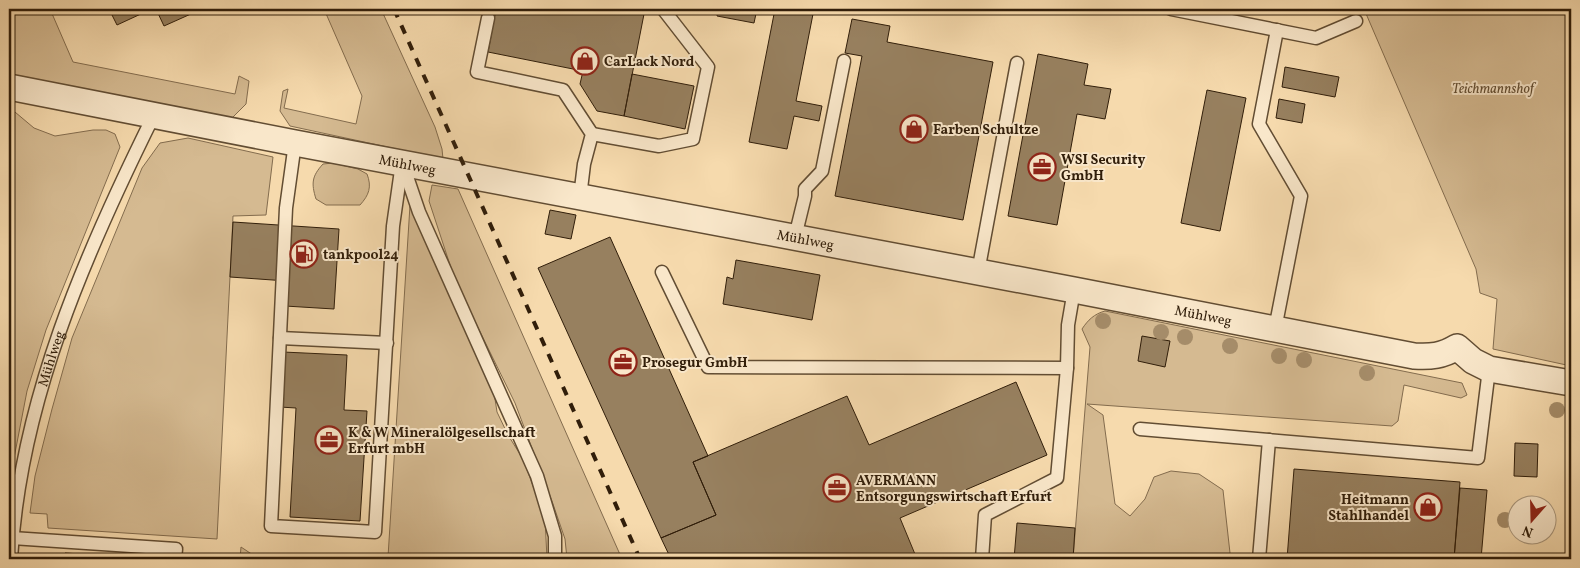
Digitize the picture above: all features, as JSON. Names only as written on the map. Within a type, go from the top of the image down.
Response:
[{"type":"street","name":"Mühlweg","points":[[9,87],[1414,356],[1432,357],[1446,354],[1457,347],[1472,361],[1489,369]]},
{"type":"street","points":[[1489,369],[1571,383]]},
{"type":"lane","points":[[488,18],[478,72],[563,90],[592,134],[658,146],[694,139],[708,67],[662,9]]},
{"type":"lane","points":[[1171,9],[1316,38],[1356,21]]},
{"type":"lane","points":[[1275,329],[1301,196],[1259,124],[1277,30]]},
{"type":"lane","points":[[795,237],[805,189],[822,171],[844,61]]},
{"type":"lane","points":[[978,272],[1017,63]]},
{"type":"lane","name":"Mühlweg","points":[[11,559],[12,538],[23,463],[43,381],[69,308],[117,192],[154,115]]},
{"type":"lane","points":[[580,197],[584,164],[592,134]]},
{"type":"lane","points":[[295,143],[286,208],[271,526],[375,532],[393,226],[402,163]]},
{"type":"lane","points":[[402,163],[419,212],[537,476],[554,536],[556,559]]},
{"type":"lane","points":[[662,272],[708,368],[1067,368]]},
{"type":"lane","points":[[982,559],[985,515],[1057,478],[1067,368],[1068,325],[1074,290]]},
{"type":"lane","points":[[280,338],[387,343]]},
{"type":"lane","points":[[1140,429],[1478,458],[1489,369]]},
{"type":"lane","points":[[1259,559],[1269,440]]},
{"type":"lane","points":[[12,538],[176,549],[175,559]]},
{"type":"green space","points":[[9,9],[50,9],[73,62],[235,94],[239,76],[249,81],[246,104],[232,118],[9,76]]},
{"type":"green space","points":[[324,9],[381,9],[435,127],[443,159],[290,126],[280,111],[283,91],[288,89],[284,108],[356,124],[362,96]]},
{"type":"green space","name":"Teichmannshof","points":[[1364,9],[1571,9],[1571,366],[1493,349],[1497,299],[1480,293],[1476,269]]},
{"type":"green space","points":[[9,107],[34,128],[55,136],[93,130],[106,130],[115,134],[120,147],[46,330],[27,391],[9,484]]},
{"type":"green space","points":[[188,138],[273,157],[266,215],[233,216],[217,539],[48,528],[47,514],[30,513],[35,476],[72,338],[142,168],[160,143]]},
{"type":"green space","points":[[333,163],[358,169],[367,174],[369,191],[360,205],[326,205],[316,199],[313,188],[315,176],[323,164]]},
{"type":"green space","points":[[432,185],[458,189],[622,559],[567,559],[565,539],[515,403],[456,283],[429,201]]},
{"type":"green space","points":[[410,205],[449,294],[493,386],[497,412],[508,435],[523,459],[545,518],[547,559],[391,559],[388,557]]},
{"type":"green space","points":[[1105,311],[1462,383],[1467,395],[1461,398],[1404,385],[1398,421],[1392,426],[1087,404],[1103,415],[1115,504],[1130,516],[1145,499],[1154,477],[1171,471],[1199,474],[1223,490],[1230,553],[1229,559],[1073,559],[1090,347],[1082,329],[1092,318]]},
{"type":"green space","points":[[241,547],[259,559],[240,559]]},
{"type":"building","points":[[109,9],[142,9],[143,13],[117,25]]},
{"type":"building","points":[[156,9],[202,9],[164,26]]},
{"type":"building","name":"CarLack Nord","points":[[496,9],[645,9],[624,116],[597,111],[580,84],[583,71],[488,52]]},
{"type":"building","points":[[718,9],[757,9],[754,23],[717,16]]},
{"type":"building","points":[[775,9],[813,14],[796,101],[822,106],[819,121],[794,116],[787,149],[749,142]]},
{"type":"building","name":"Farben Schultze","points":[[852,19],[890,26],[887,42],[993,62],[963,220],[835,196],[862,56],[845,53]]},
{"type":"building","name":"WSI Security GmbH","points":[[1038,54],[1088,64],[1084,85],[1111,89],[1105,119],[1077,114],[1057,225],[1008,216]]},
{"type":"building","points":[[1285,67],[1339,77],[1335,97],[1282,87]]},
{"type":"building","points":[[632,74],[694,86],[685,129],[624,116]]},
{"type":"building","points":[[1207,90],[1246,98],[1220,231],[1181,223]]},
{"type":"building","points":[[1279,99],[1305,104],[1302,123],[1276,118]]},
{"type":"building","points":[[550,210],[576,215],[571,239],[545,234]]},
{"type":"building","points":[[233,222],[339,229],[334,309],[285,306],[287,281],[230,277]]},
{"type":"building","name":"Prosegur GmbH","points":[[610,237],[708,456],[693,462],[716,515],[661,538],[538,268]]},
{"type":"building","points":[[736,260],[820,275],[812,320],[723,304],[727,277],[733,279]]},
{"type":"building","points":[[1142,336],[1170,341],[1165,367],[1138,361]]},
{"type":"building","points":[[283,352],[347,355],[344,410],[367,411],[360,521],[290,517],[296,408],[280,407]]},
{"type":"building","name":"AVERMANN Entsorgungswirtschaft Erfurt","points":[[1016,382],[1047,455],[900,518],[917,559],[671,559],[661,538],[716,515],[693,462],[847,396],[869,445]]},
{"type":"building","points":[[1515,443],[1538,444],[1537,477],[1514,476]]},
{"type":"building","points":[[1294,469],[1460,482],[1454,559],[1287,559]]},
{"type":"building","points":[[1460,488],[1487,490],[1481,559],[1454,559]]},
{"type":"building","points":[[1017,523],[1075,528],[1073,559],[1014,559]]},
{"type":"building","points":[[65,553],[144,558],[144,559],[65,559]]},
{"type":"railway","points":[[394,9],[640,559]]},
{"type":"place","name":"CarLack Nord","points":[[585,61]]},
{"type":"place","name":"Farben Schultze","points":[[914,129]]},
{"type":"place","name":"WSI Security GmbH","points":[[1042,167]]},
{"type":"place","name":"tankpool24","points":[[304,254]]},
{"type":"place","name":"Prosegur GmbH","points":[[623,362]]},
{"type":"place","name":"K & W Mineralölgesellschaft Erfurt mbH","points":[[329,440]]},
{"type":"place","name":"AVERMANN Entsorgungswirtschaft Erfurt","points":[[837,488]]},
{"type":"place","name":"Heitmann Stahlhandel","points":[[1428,507]]}]
